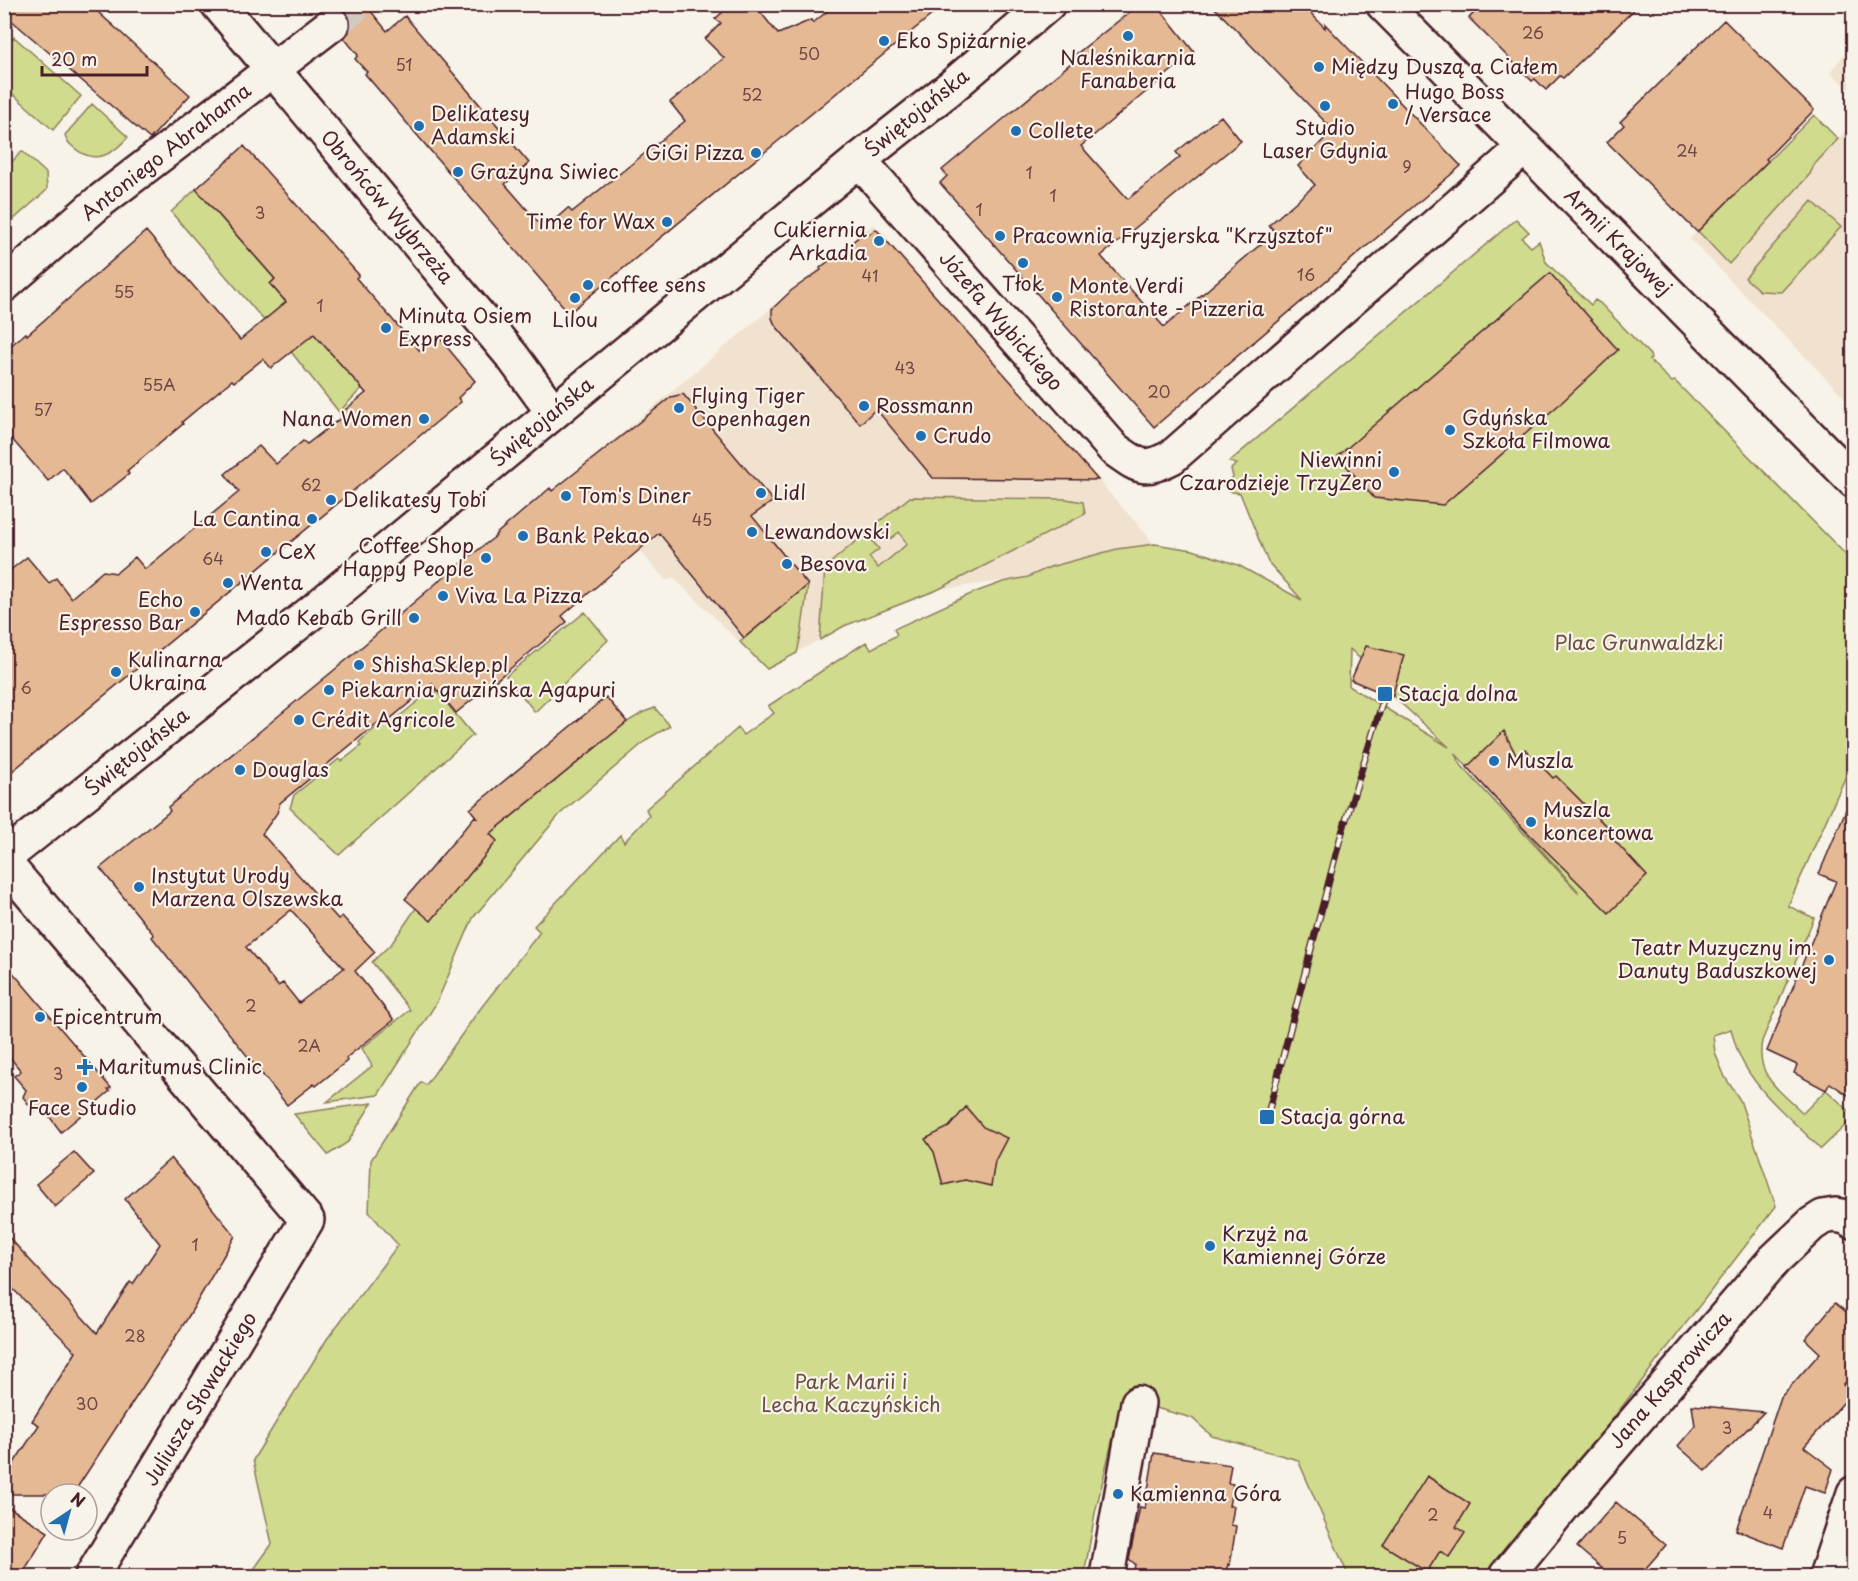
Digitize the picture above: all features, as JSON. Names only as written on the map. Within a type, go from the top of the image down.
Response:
[{"type":"street","name":"Obrońców Wybrzeża","points":[[218,4],[512,357],[553,412]]},
{"type":"street","name":"Świętojańska","points":[[4,860],[312,612],[859,160],[950,88],[1048,4]]},
{"type":"street","name":"Armii Krajowej","points":[[1383,4],[1854,481]]},
{"type":"street","name":"Antoniego Abrahama","points":[[4,285],[99,202],[332,24]]},
{"type":"street","name":"Józefa Wybickiego","points":[[859,160],[1114,448],[1137,465],[1154,466],[1172,457],[1525,147]]},
{"type":"street","name":"Juliusza Słowackiego","points":[[4,860],[307,1220],[92,1576]]},
{"type":"street","name":"Jana Kasprowicza","points":[[1506,1576],[1576,1490],[1774,1260],[1812,1224],[1823,1217],[1835,1215],[1846,1217],[1854,1222]]},
{"type":"street","points":[[1107,1576],[1138,1403]]},
{"type":"street","points":[[1826,1576],[1854,1493]]},
{"type":"shaded area","points":[[1853,43],[1853,92],[1830,72]]},
{"type":"shaded area","points":[[1814,115],[1838,139],[1853,122],[1853,406],[1690,239]]},
{"type":"shaded area","points":[[874,224],[1185,578],[1031,577],[937,590],[844,626],[767,669],[673,577],[666,581],[574,473]]},
{"type":"green space","points":[[14,37],[81,96],[53,130],[5,87],[5,48]]},
{"type":"green space","points":[[92,104],[128,137],[113,151],[98,157],[83,154],[75,149],[67,141],[65,135]]},
{"type":"green space","points":[[1814,115],[1838,139],[1814,165],[1810,174],[1729,264],[1698,231]]},
{"type":"green space","points":[[22,151],[46,173],[47,190],[5,227],[5,169]]},
{"type":"green space","points":[[196,189],[275,279],[270,284],[352,377],[366,384],[339,412],[292,353],[171,212]]},
{"type":"green space","points":[[1812,201],[1841,227],[1781,292],[1760,291],[1745,278]]},
{"type":"green space","points":[[1516,219],[1529,232],[1522,238],[1531,247],[1539,241],[1546,262],[1591,305],[1595,300],[1600,303],[1650,355],[1649,360],[1672,382],[1675,381],[1853,562],[1853,760],[1788,906],[1814,918],[1762,1041],[1761,1053],[1762,1064],[1771,1082],[1803,1113],[1826,1090],[1853,1114],[1853,1118],[1821,1149],[1763,1092],[1753,1079],[1738,1052],[1731,1029],[1713,1035],[1715,1053],[1725,1077],[1740,1100],[1776,1206],[1492,1576],[1346,1576],[1348,1575],[1298,1460],[1212,1436],[1192,1418],[1122,1400],[1095,1513],[1084,1576],[249,1576],[272,1544],[253,1460],[327,1339],[398,1245],[369,1212],[371,1160],[421,1082],[426,1085],[477,1013],[540,932],[534,926],[620,835],[624,842],[649,816],[646,809],[738,728],[743,735],[774,713],[768,706],[866,642],[871,649],[897,635],[894,629],[973,593],[1003,582],[1028,577],[1050,567],[1117,549],[1155,544],[1193,550],[1238,565],[1302,600],[1268,562],[1240,493],[1232,492],[1223,486],[1233,477],[1231,469],[1237,464],[1229,462]],"holes":[[[1350,649],[1394,692],[1393,696],[1449,747],[1349,686]],[[1455,753],[1578,891],[1578,892],[1461,765]]]},
{"type":"green space","points":[[910,497],[1066,499],[1083,502],[1085,514],[937,590],[844,626],[820,640],[825,567],[866,533],[879,549],[869,557],[878,568],[907,544],[899,532],[889,540],[876,524]]},
{"type":"green space","points":[[808,585],[797,653],[767,669],[740,642]]},
{"type":"green space","points":[[585,612],[608,640],[535,712],[506,676]]},
{"type":"green space","points":[[434,688],[473,735],[339,855],[290,808],[294,795],[339,759],[342,761],[361,746],[359,742],[386,719],[390,724]]},
{"type":"green space","points":[[655,708],[670,726],[649,738],[560,814],[473,918],[437,1002],[378,1095],[327,1102],[372,1066],[362,1048],[410,1010],[372,962],[392,943],[416,908],[496,841],[490,834],[627,722]]},
{"type":"green space","points":[[372,1103],[348,1142],[328,1155],[294,1114]]},
{"type":"building","points":[[4,4],[89,4],[190,95],[150,139],[4,14]]},
{"type":"building","points":[[315,4],[365,4],[387,31],[405,16],[529,163],[505,184],[544,229],[568,208],[572,212],[685,121],[670,102],[724,58],[705,39],[721,23],[715,19],[732,4],[754,4],[778,34],[811,20],[813,23],[836,4],[945,4],[569,313],[365,74],[367,72],[355,59],[358,55],[344,38],[349,32],[351,22],[346,12],[340,7],[330,5],[320,10]]},
{"type":"building","points":[[1140,4],[1156,4],[1194,52],[1081,146],[1128,199],[1180,157],[1176,152],[1221,116],[1241,141],[1101,256],[1164,327],[1275,232],[1269,225],[1315,185],[1298,166],[1333,130],[1211,4],[1302,4],[1325,28],[1325,24],[1461,166],[1154,427],[940,183],[947,176],[942,170],[1077,58],[1075,55]]},
{"type":"building","points":[[1483,4],[1640,4],[1563,78],[1560,76],[1546,90],[1535,79],[1532,81],[1469,18]]},
{"type":"building","points":[[1724,20],[1814,110],[1766,159],[1768,161],[1697,232],[1607,142],[1624,125],[1620,122]]},
{"type":"building","points":[[244,146],[359,275],[356,278],[420,351],[438,336],[475,381],[458,398],[461,402],[4,778],[4,575],[27,557],[49,583],[56,578],[71,598],[103,571],[116,573],[135,557],[145,569],[239,492],[225,474],[259,446],[276,464],[303,441],[307,444],[342,417],[340,414],[366,393],[314,334],[271,368],[263,359],[234,382],[232,380],[127,471],[129,474],[91,504],[63,468],[48,481],[4,430],[4,351],[26,333],[27,335],[146,231],[240,340],[286,302],[270,284],[275,279],[196,189]]},
{"type":"building","points":[[876,229],[1098,480],[933,478],[876,409],[860,424],[775,325],[772,309],[792,290],[821,270],[820,268],[866,231],[868,235]]},
{"type":"building","name":"Gdyńska Szkoła Filmowa","points":[[1550,273],[1618,350],[1561,403],[1443,505],[1374,498],[1338,456]]},
{"type":"building","points":[[683,394],[773,501],[752,516],[808,585],[744,638],[659,533],[562,616],[567,622],[456,713],[432,684],[390,719],[386,716],[280,803],[277,813],[262,834],[338,919],[342,916],[375,952],[355,971],[394,1020],[346,1058],[347,1061],[316,1086],[314,1084],[287,1105],[152,937],[154,935],[100,868],[170,811],[168,807],[447,574],[496,536],[550,488],[552,491],[671,397]],"holes":[[[291,910],[344,968],[299,1003],[283,983],[278,986],[246,947]]]},
{"type":"building","points":[[1366,646],[1404,655],[1392,697],[1351,680]]},
{"type":"building","points":[[606,697],[627,722],[490,834],[497,841],[431,921],[405,899],[475,816],[478,819],[470,809]]},
{"type":"building","name":"Muszla koncertowa","points":[[1504,731],[1517,757],[1525,749],[1553,778],[1556,776],[1606,826],[1603,828],[1647,876],[1609,913],[1514,819],[1467,767]]},
{"type":"building","name":"Teatr Muzyczny im. Danuty Baduszkowej","points":[[1853,793],[1854,1099],[1830,1083],[1826,1090],[1794,1073],[1797,1065],[1767,1051],[1836,881],[1819,874]]},
{"type":"building","points":[[4,962],[111,1088],[61,1132],[43,1108],[34,1111],[23,1097],[26,1090],[14,1076],[21,1071],[4,1050]]},
{"type":"building","points":[[966,1107],[983,1127],[1007,1138],[995,1161],[991,1186],[965,1180],[943,1185],[934,1152],[925,1139],[949,1127]]},
{"type":"building","points":[[74,1152],[94,1174],[55,1207],[36,1184]]},
{"type":"building","points":[[171,1158],[235,1236],[187,1319],[81,1482],[39,1482],[39,1494],[4,1494],[4,1478],[39,1425],[32,1421],[76,1352],[4,1280],[4,1232],[97,1333],[130,1282],[133,1284],[160,1244],[125,1199]]},
{"type":"building","points":[[1835,1303],[1854,1318],[1854,1373],[1843,1385],[1852,1393],[1804,1447],[1833,1469],[1825,1493],[1805,1486],[1783,1548],[1736,1530],[1781,1397],[1820,1353],[1805,1339]]},
{"type":"building","points":[[1692,1405],[1764,1412],[1706,1471],[1678,1446],[1695,1426]]},
{"type":"building","points":[[1154,1453],[1231,1465],[1228,1483],[1233,1484],[1229,1506],[1234,1506],[1231,1525],[1236,1526],[1230,1565],[1228,1564],[1225,1576],[1133,1576],[1135,1564],[1129,1559],[1140,1507],[1145,1508]]},
{"type":"building","points":[[1427,1476],[1470,1504],[1456,1527],[1465,1533],[1449,1557],[1440,1551],[1427,1572],[1383,1545]]},
{"type":"building","points":[[1616,1502],[1666,1545],[1639,1576],[1611,1576],[1577,1547]]},
{"type":"building","points":[[4,1504],[39,1526],[39,1542],[42,1542],[21,1576],[4,1576]]},
{"type":"tunnel","points":[[332,24],[357,4]]},
{"type":"railway","points":[[1267,1117],[1340,839],[1385,694]]},
{"type":"place","name":"Naleśnikarnia Fanaberia","points":[[1128,36]]},
{"type":"place","name":"Eko Spiżarnie","points":[[884,41]]},
{"type":"place","name":"Między Duszą a Ciałem","points":[[1319,67]]},
{"type":"place","name":"Hugo Boss / Versace","points":[[1393,104]]},
{"type":"place","name":"Studio Laser Gdynia","points":[[1325,106]]},
{"type":"place","name":"Delikatesy Adamski","points":[[419,126]]},
{"type":"place","name":"Collete","points":[[1016,131]]},
{"type":"place","name":"GiGi Pizza","points":[[756,153]]},
{"type":"place","name":"Grażyna Siwiec","points":[[458,172]]},
{"type":"place","name":"Time for Wax","points":[[667,222]]},
{"type":"place","name":"Pracownia Fryzjerska \"Krzysztof\"","points":[[1000,236]]},
{"type":"place","name":"Cukiernia Arkadia","points":[[879,241]]},
{"type":"place","name":"Tłok","points":[[1023,263]]},
{"type":"place","name":"coffee sens","points":[[588,285]]},
{"type":"place","name":"Monte Verdi Ristorante - Pizzeria","points":[[1057,297]]},
{"type":"place","name":"Lilou","points":[[575,298]]},
{"type":"place","name":"Minuta Osiem Express","points":[[386,328]]},
{"type":"place","name":"Rossmann","points":[[864,406]]},
{"type":"place","name":"Flying Tiger Copenhagen","points":[[679,408]]},
{"type":"place","name":"Nana Women","points":[[424,419]]},
{"type":"place","name":"Gdyńska Szkoła Filmowa","points":[[1450,430]]},
{"type":"place","name":"Crudo","points":[[921,436]]},
{"type":"place","name":"Niewinni Czarodzieje TrzyZero","points":[[1394,472]]},
{"type":"place","name":"Lidl","points":[[761,493]]},
{"type":"place","name":"Tom's Diner","points":[[566,496]]},
{"type":"place","name":"Delikatesy Tobi","points":[[331,500]]},
{"type":"place","name":"La Cantina","points":[[312,519]]},
{"type":"place","name":"Lewandowski","points":[[752,532]]},
{"type":"place","name":"Bank Pekao","points":[[523,536]]},
{"type":"place","name":"CeX","points":[[266,552]]},
{"type":"place","name":"Coffee Shop Happy People","points":[[486,558]]},
{"type":"place","name":"Besova","points":[[787,564]]},
{"type":"place","name":"Wenta","points":[[228,583]]},
{"type":"place","name":"Viva La Pizza","points":[[443,596]]},
{"type":"place","name":"Echo Espresso Bar","points":[[195,612]]},
{"type":"place","name":"Mado Kebab Grill","points":[[414,618]]},
{"type":"place","name":"ShishaSklep.pl","points":[[359,665]]},
{"type":"place","name":"Kulinarna Ukraina","points":[[116,672]]},
{"type":"place","name":"Piekarnia gruzińska Agapuri","points":[[329,690]]},
{"type":"place","name":"Stacja dolna","points":[[1385,694]]},
{"type":"place","name":"Crédit Agricole","points":[[299,720]]},
{"type":"place","name":"Muszla","points":[[1494,761]]},
{"type":"place","name":"Douglas","points":[[240,770]]},
{"type":"place","name":"Muszla koncertowa","points":[[1531,822]]},
{"type":"place","name":"Instytut Urody Marzena Olszewska","points":[[139,887]]},
{"type":"place","name":"Teatr Muzyczny im. Danuty Baduszkowej","points":[[1829,960]]},
{"type":"place","name":"Epicentrum","points":[[40,1017]]},
{"type":"place","name":"Maritumus Clinic","points":[[85,1067]]},
{"type":"place","name":"Face Studio","points":[[82,1087]]},
{"type":"place","name":"Stacja górna","points":[[1267,1117]]},
{"type":"place","name":"Krzyż na Kamiennej Górze","points":[[1210,1246]]},
{"type":"place","name":"Kamienna Góra","points":[[1118,1494]]},
{"type":"park label","name":"Plac Grunwaldzki","points":[[1639,643]]},
{"type":"park label","name":"Park Marii i Lecha Kaczyńskich","points":[[851,1394]]}]
